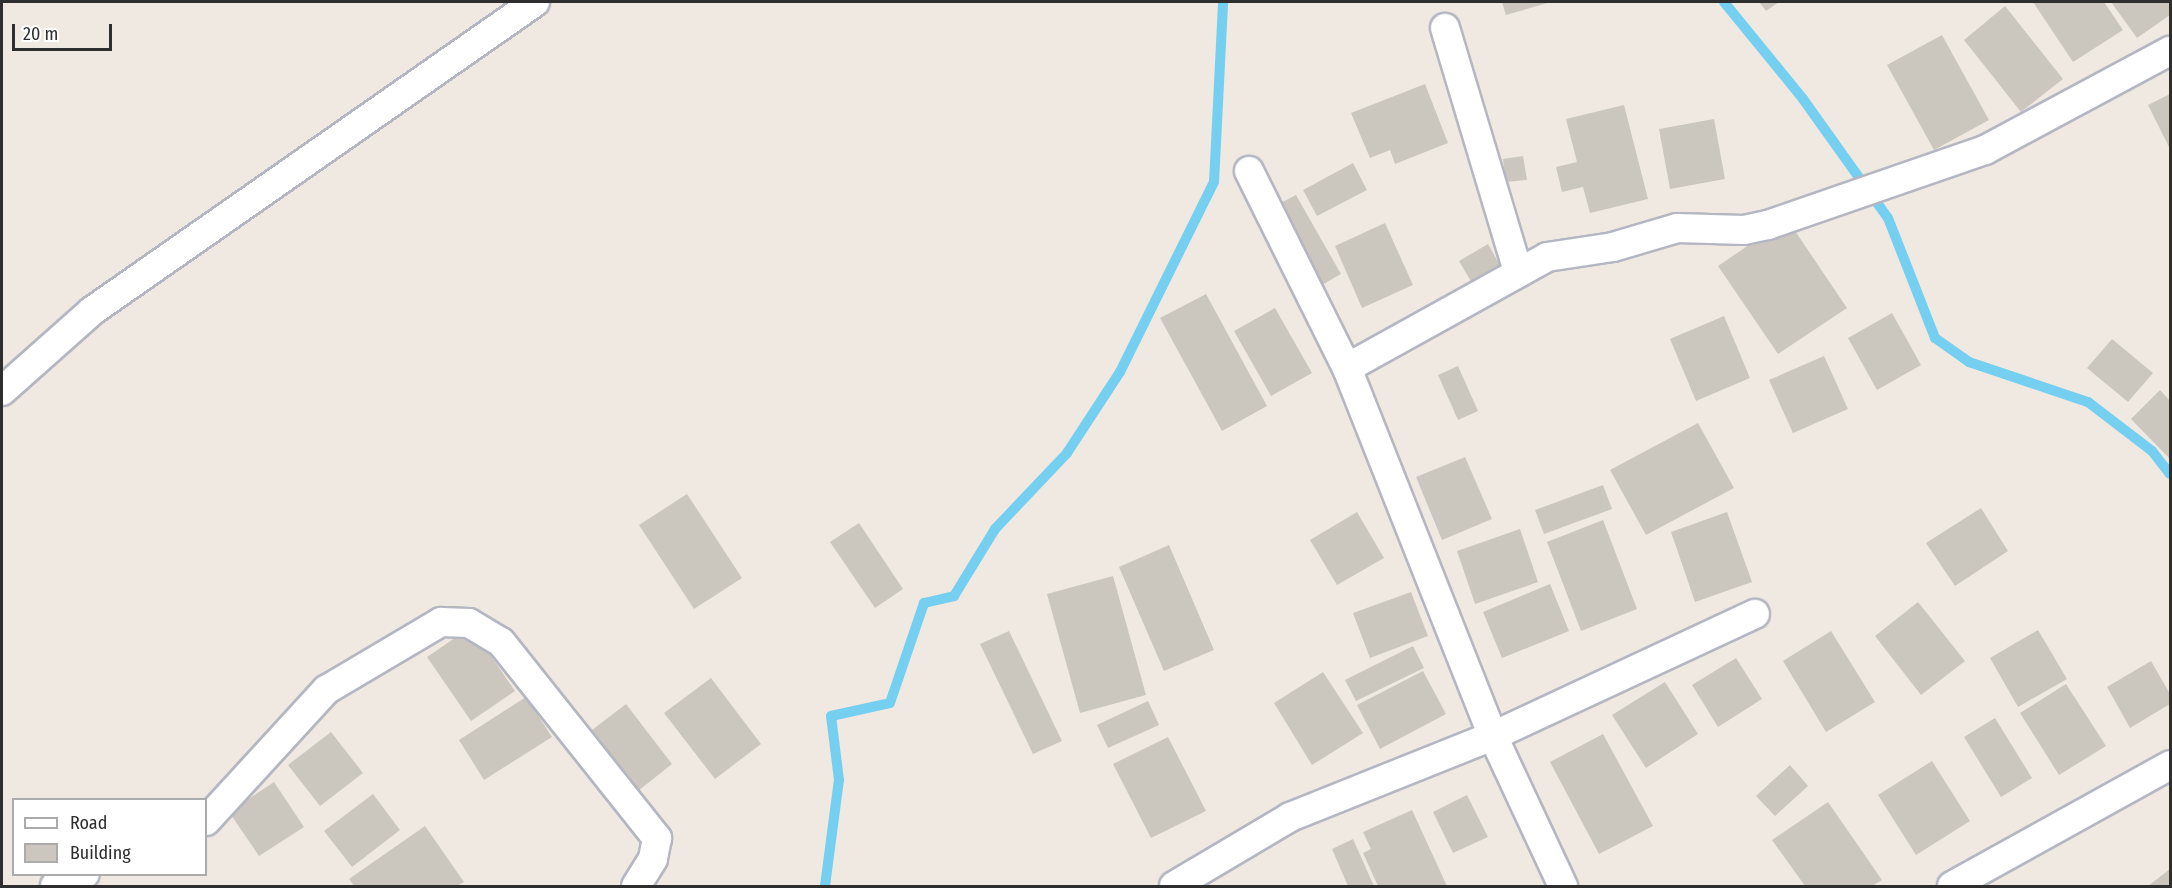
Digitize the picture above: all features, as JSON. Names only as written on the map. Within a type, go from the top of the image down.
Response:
[{"type":"street","points":[[2,391],[92,311],[535,2]]},
{"type":"street","points":[[1445,28],[1518,272]]},
{"type":"street","points":[[1347,368],[1547,257],[1613,247],[1677,228],[1744,230],[1768,225],[1985,150],[2170,51]]},
{"type":"street","points":[[1249,171],[1347,368],[1493,736],[1563,886]]},
{"type":"street","points":[[1174,886],[1290,817],[1493,736],[1755,614]]},
{"type":"street","points":[[207,820],[326,690],[441,622],[469,623],[501,642],[657,838],[653,859],[636,886]]},
{"type":"street","points":[[1952,886],[2170,765]]},
{"type":"street","points":[[55,886],[80,876]]},
{"type":"building","points":[[1502,2],[1551,2],[1506,15]]},
{"type":"building","points":[[1759,2],[1779,2],[1766,11]]},
{"type":"building","points":[[2033,2],[2104,2],[2123,30],[2073,62]]},
{"type":"building","points":[[2111,2],[2170,2],[2170,15],[2137,38]]},
{"type":"building","points":[[2005,6],[2063,79],[2021,112],[1964,40]]},
{"type":"building","points":[[1942,35],[1989,120],[1934,150],[1887,65]]},
{"type":"building","points":[[1425,84],[1448,143],[1395,164],[1390,150],[1370,158],[1351,113]]},
{"type":"building","points":[[2170,94],[2170,149],[2148,105]]},
{"type":"building","points":[[1624,105],[1648,199],[1590,213],[1583,187],[1562,192],[1556,167],[1577,162],[1566,119]]},
{"type":"building","points":[[1714,119],[1725,179],[1670,189],[1659,129]]},
{"type":"building","points":[[1523,156],[1527,180],[1506,182],[1503,159]]},
{"type":"building","points":[[1353,163],[1367,190],[1317,216],[1303,190]]},
{"type":"building","points":[[1296,195],[1341,274],[1315,289],[1271,208]]},
{"type":"building","points":[[1787,219],[1847,308],[1778,354],[1718,266]]},
{"type":"building","points":[[1385,223],[1413,285],[1362,308],[1335,246]]},
{"type":"building","points":[[1488,244],[1501,267],[1472,283],[1459,261]]},
{"type":"building","points":[[1206,294],[1267,406],[1222,431],[1160,318]]},
{"type":"building","points":[[1275,308],[1312,373],[1271,396],[1234,331]]},
{"type":"building","points":[[1892,313],[1921,365],[1877,390],[1848,338]]},
{"type":"building","points":[[1724,316],[1750,378],[1696,401],[1670,339]]},
{"type":"building","points":[[2112,339],[2153,373],[2128,402],[2087,368]]},
{"type":"building","points":[[1824,356],[1848,409],[1793,433],[1769,380]]},
{"type":"building","points":[[1458,366],[1478,411],[1458,420],[1438,375]]},
{"type":"building","points":[[2160,390],[2170,401],[2170,459],[2131,419]]},
{"type":"building","points":[[1698,423],[1734,488],[1646,535],[1610,470]]},
{"type":"building","points":[[1465,457],[1492,519],[1442,540],[1416,477]]},
{"type":"building","points":[[1603,485],[1612,509],[1544,534],[1535,510]]},
{"type":"building","points":[[687,494],[742,578],[694,609],[639,525]]},
{"type":"building","points":[[1981,508],[2008,551],[1955,586],[1926,543]]},
{"type":"building","points":[[1357,512],[1384,558],[1337,585],[1310,540]]},
{"type":"building","points":[[1727,512],[1752,582],[1695,602],[1671,532]]},
{"type":"building","points":[[1603,520],[1637,609],[1581,631],[1547,542]]},
{"type":"building","points":[[859,523],[903,589],[875,608],[830,542]]},
{"type":"building","points":[[1520,529],[1538,582],[1475,604],[1457,551]]},
{"type":"building","points":[[1169,545],[1214,650],[1164,671],[1119,567]]},
{"type":"building","points":[[1113,576],[1146,695],[1080,713],[1047,594]]},
{"type":"building","points":[[1550,584],[1569,631],[1502,658],[1483,612]]},
{"type":"building","points":[[1411,592],[1428,636],[1370,658],[1353,613]]},
{"type":"building","points":[[1918,602],[1965,661],[1921,695],[1875,636]]},
{"type":"building","points":[[471,627],[515,691],[471,721],[427,657]]},
{"type":"building","points":[[2038,630],[2067,679],[2018,707],[1990,658]]},
{"type":"building","points":[[1009,631],[1062,741],[1033,754],[980,644]]},
{"type":"building","points":[[1831,631],[1875,702],[1826,732],[1783,661]]},
{"type":"building","points":[[1413,646],[1424,668],[1356,701],[1345,680]]},
{"type":"building","points":[[1736,658],[1762,699],[1718,727],[1692,685]]},
{"type":"building","points":[[2151,661],[2170,694],[2170,704],[2130,728],[2107,687]]},
{"type":"building","points":[[1423,671],[1446,714],[1380,749],[1357,705]]},
{"type":"building","points":[[1323,672],[1363,733],[1312,765],[1274,703]]},
{"type":"building","points":[[711,678],[761,744],[715,779],[664,713]]},
{"type":"building","points":[[1665,682],[1698,734],[1646,768],[1612,715]]},
{"type":"building","points":[[2066,684],[2106,746],[2059,775],[2020,713]]},
{"type":"building","points":[[526,697],[552,737],[484,780],[459,740]]},
{"type":"building","points":[[1148,701],[1159,725],[1108,748],[1097,725]]},
{"type":"building","points":[[626,704],[672,764],[638,791],[592,730]]},
{"type":"building","points":[[1995,718],[2032,778],[2001,797],[1964,737]]},
{"type":"building","points":[[331,732],[363,773],[320,806],[288,765]]},
{"type":"building","points":[[1603,734],[1653,826],[1599,854],[1550,762]]},
{"type":"building","points":[[1168,737],[1206,811],[1151,838],[1113,764]]},
{"type":"building","points":[[1932,761],[1970,821],[1916,855],[1878,795]]},
{"type":"building","points":[[1790,765],[1808,786],[1775,816],[1756,796]]},
{"type":"building","points":[[274,782],[304,827],[259,856],[229,812]]},
{"type":"building","points":[[373,794],[400,830],[352,867],[324,831]]},
{"type":"building","points":[[1467,795],[1488,837],[1453,853],[1433,812]]},
{"type":"building","points":[[1828,802],[1882,880],[1872,886],[1805,886],[1772,840]]},
{"type":"building","points":[[1412,810],[1447,886],[1378,886],[1363,853],[1371,849],[1363,832]]},
{"type":"building","points":[[425,826],[464,882],[457,886],[354,886],[349,879]]},
{"type":"building","points":[[1353,839],[1374,886],[1348,886],[1332,849]]},
{"type":"building","points":[[2170,869],[2170,886],[2148,886]]},
{"type":"waterway","points":[[825,886],[839,780],[831,716],[890,703],[924,603],[954,596],[995,529],[1067,453],[1120,372],[1214,182],[1223,2]]},
{"type":"waterway","points":[[1724,2],[1803,99],[1888,218],[1935,338],[1969,362],[2088,402],[2152,451],[2170,474]]}]
